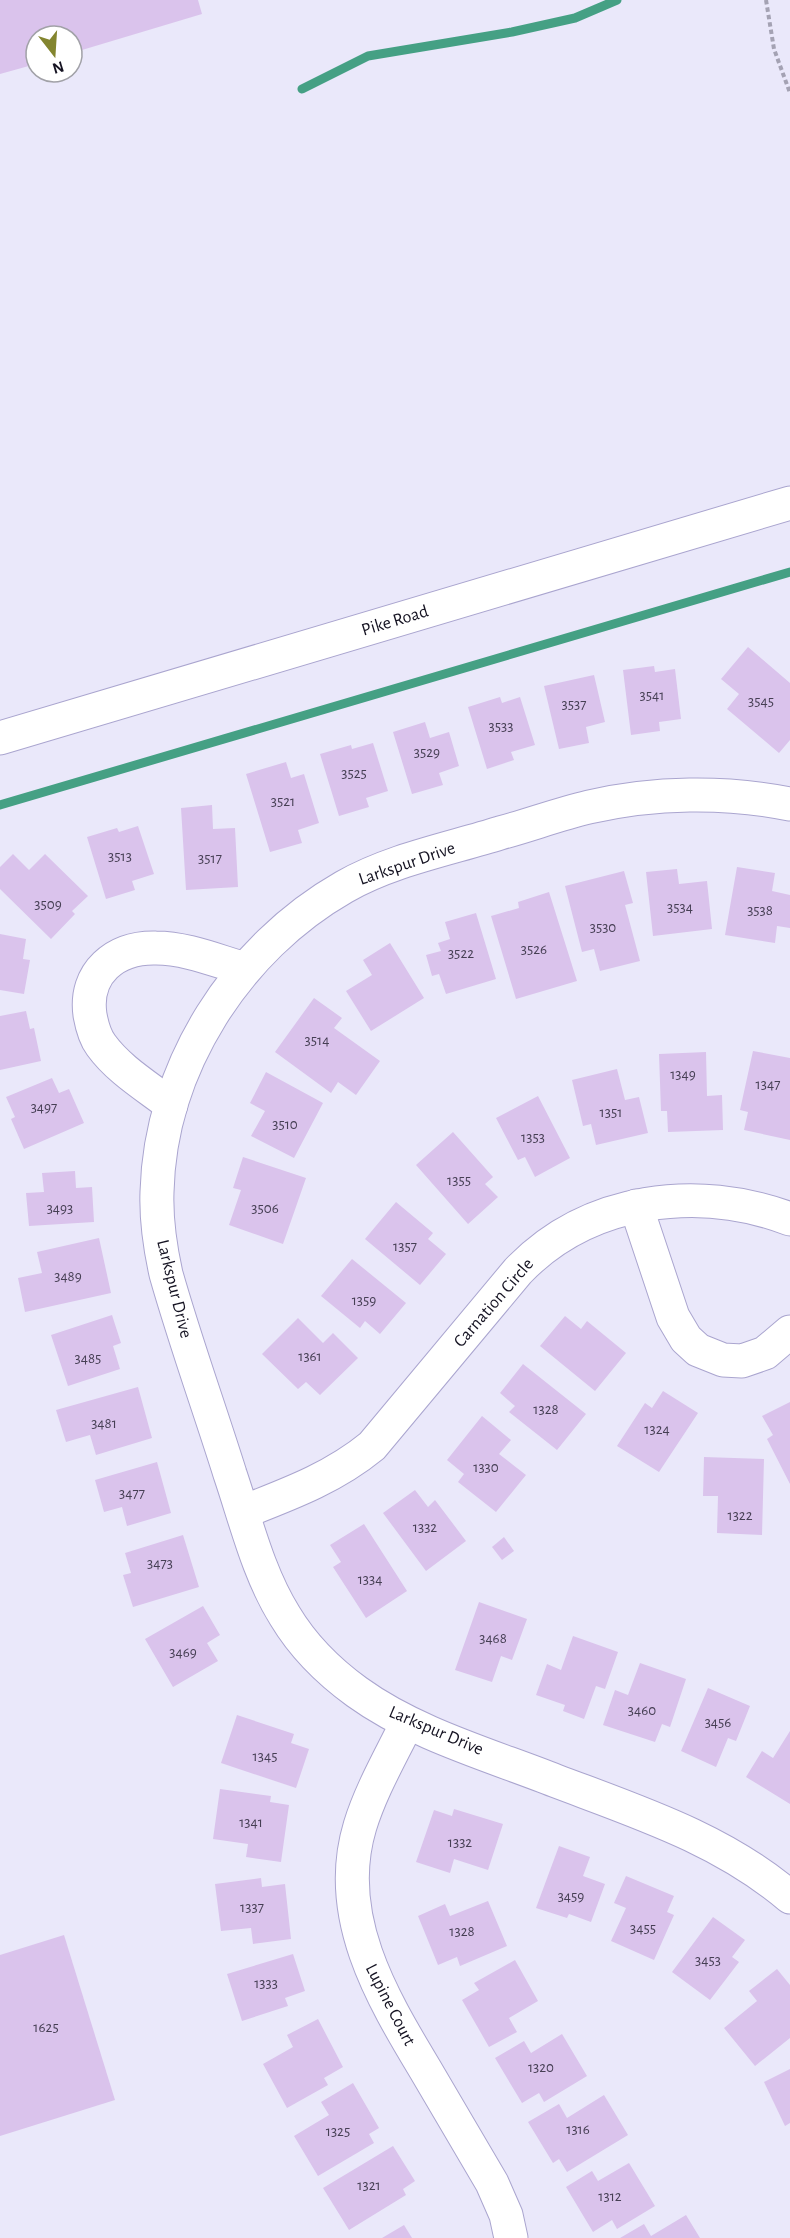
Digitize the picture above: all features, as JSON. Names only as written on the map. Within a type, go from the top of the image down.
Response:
[{"type":"street","name":"Pike Road","points":[[0,738],[790,503]]},
{"type":"street","name":"Larkspur Drive","points":[[790,804],[725,796],[660,797],[623,801],[574,811],[374,873],[325,899],[278,934],[222,998],[205,1026],[190,1056],[171,1105],[162,1141],[157,1184],[157,1210],[162,1255],[174,1302],[243,1512],[273,1593],[297,1635],[322,1663],[346,1683],[379,1707],[407,1723],[680,1828],[732,1856],[790,1897]]},
{"type":"street","points":[[171,1105],[120,1065],[99,1042],[92,1025],[89,1002],[90,989],[95,978],[108,962],[129,951],[145,948],[172,949],[246,969]]},
{"type":"street","name":"Carnation Circle","points":[[243,1512],[317,1482],[363,1453],[380,1437],[528,1261],[555,1240],[582,1224],[636,1206],[687,1200],[720,1202],[762,1209],[790,1219]]},
{"type":"street","points":[[636,1206],[670,1310],[681,1332],[698,1350],[723,1360],[742,1360],[765,1353],[790,1332]]},
{"type":"street","name":"Lupine Court","points":[[407,1723],[360,1827],[353,1880],[360,1932],[366,1957],[383,1997],[492,2183],[503,2207],[511,2238]]},
{"type":"path","points":[[766,0],[774,49],[790,93]]},
{"type":"building","points":[[0,0],[198,0],[202,14],[84,49],[84,24],[24,24],[24,67],[0,74]]},
{"type":"building","points":[[748,647],[790,683],[790,740],[779,753],[727,709],[739,694],[721,679]]},
{"type":"building","points":[[654,666],[655,672],[675,669],[681,719],[659,722],[660,731],[631,735],[623,670]]},
{"type":"building","points":[[594,675],[605,722],[586,727],[589,743],[559,749],[544,686]]},
{"type":"building","points":[[500,697],[502,703],[520,697],[535,745],[511,752],[514,760],[487,769],[468,707]]},
{"type":"building","points":[[425,722],[430,738],[449,732],[459,766],[439,773],[443,785],[412,794],[393,732]]},
{"type":"building","points":[[373,743],[388,791],[366,798],[369,807],[339,816],[320,754],[351,745],[352,749]]},
{"type":"building","points":[[286,762],[291,778],[304,774],[319,823],[298,830],[302,843],[270,852],[246,774]]},
{"type":"building","points":[[212,805],[213,829],[235,828],[238,887],[186,890],[181,808]]},
{"type":"building","points":[[138,826],[154,874],[132,881],[135,890],[106,899],[87,837],[117,828],[119,832]]},
{"type":"building","points":[[13,854],[29,870],[45,854],[88,896],[72,911],[75,914],[51,939],[0,889],[0,867]]},
{"type":"building","points":[[737,867],[775,873],[772,891],[790,895],[790,928],[777,926],[775,943],[725,935]]},
{"type":"building","points":[[677,869],[679,884],[707,881],[712,929],[653,936],[646,872]]},
{"type":"building","points":[[624,871],[633,903],[625,905],[640,961],[600,971],[594,949],[582,952],[565,886]]},
{"type":"building","points":[[549,892],[577,981],[516,999],[491,916],[519,908],[518,902]]},
{"type":"building","points":[[476,913],[496,979],[446,994],[439,974],[432,976],[426,955],[441,951],[438,943],[450,939],[445,922]]},
{"type":"building","points":[[0,934],[26,939],[23,959],[30,960],[24,994],[0,990]]},
{"type":"building","points":[[390,943],[424,998],[371,1031],[346,991],[372,975],[363,960]]},
{"type":"building","points":[[314,998],[342,1018],[334,1028],[380,1061],[356,1095],[338,1082],[331,1093],[275,1052]]},
{"type":"building","points":[[26,1011],[30,1029],[34,1028],[41,1061],[0,1070],[0,1016]]},
{"type":"building","points":[[753,1051],[790,1058],[790,1140],[744,1130],[748,1112],[740,1110]]},
{"type":"building","points":[[706,1052],[707,1096],[722,1095],[723,1130],[668,1132],[667,1111],[661,1111],[659,1054]]},
{"type":"building","points":[[617,1069],[625,1100],[639,1097],[648,1133],[596,1145],[591,1124],[583,1126],[572,1080]]},
{"type":"building","points":[[266,1072],[323,1103],[294,1158],[251,1136],[265,1111],[250,1103]]},
{"type":"building","points":[[52,1078],[59,1093],[69,1089],[84,1123],[24,1149],[11,1119],[15,1117],[6,1097]]},
{"type":"building","points":[[538,1096],[570,1158],[535,1177],[525,1157],[518,1160],[496,1118]]},
{"type":"building","points":[[453,1132],[493,1177],[485,1184],[498,1197],[468,1224],[416,1165]]},
{"type":"building","points":[[243,1157],[306,1178],[283,1244],[229,1225],[241,1190],[233,1188]]},
{"type":"building","points":[[75,1171],[76,1188],[92,1187],[94,1222],[29,1226],[26,1193],[44,1192],[42,1173]]},
{"type":"building","points":[[396,1202],[433,1233],[428,1239],[446,1254],[420,1285],[365,1239]]},
{"type":"building","points":[[99,1238],[111,1293],[25,1312],[18,1278],[42,1273],[37,1252]]},
{"type":"building","points":[[352,1259],[406,1303],[380,1334],[365,1321],[360,1328],[321,1296]]},
{"type":"building","points":[[112,1315],[121,1343],[113,1346],[120,1369],[68,1386],[51,1335]]},
{"type":"building","points":[[565,1316],[581,1329],[587,1321],[626,1353],[595,1391],[540,1346]]},
{"type":"building","points":[[298,1318],[323,1343],[333,1333],[358,1358],[320,1395],[306,1382],[298,1389],[262,1354]]},
{"type":"building","points":[[523,1364],[586,1414],[557,1450],[509,1412],[515,1406],[500,1393]]},
{"type":"building","points":[[138,1387],[152,1438],[96,1455],[90,1435],[66,1442],[56,1410]]},
{"type":"building","points":[[663,1391],[698,1413],[659,1472],[617,1446],[645,1403],[652,1408]]},
{"type":"building","points":[[790,1402],[790,1484],[767,1439],[773,1435],[762,1416]]},
{"type":"building","points":[[482,1416],[511,1440],[499,1454],[526,1475],[496,1512],[458,1482],[464,1474],[447,1460]]},
{"type":"building","points":[[704,1457],[764,1459],[762,1535],[717,1533],[718,1496],[703,1496]]},
{"type":"building","points":[[157,1462],[171,1513],[127,1526],[122,1507],[104,1512],[95,1480]]},
{"type":"building","points":[[415,1490],[428,1507],[435,1500],[466,1541],[426,1571],[383,1513]]},
{"type":"building","points":[[364,1524],[407,1591],[366,1618],[333,1567],[341,1562],[330,1545]]},
{"type":"building","points":[[183,1535],[199,1587],[133,1607],[123,1575],[131,1573],[125,1553]]},
{"type":"building","points":[[504,1537],[514,1551],[502,1560],[492,1547]]},
{"type":"building","points":[[479,1602],[527,1619],[512,1660],[501,1656],[492,1682],[455,1670]]},
{"type":"building","points":[[203,1606],[220,1635],[207,1643],[218,1661],[173,1687],[145,1639]]},
{"type":"building","points":[[573,1636],[618,1652],[605,1689],[596,1686],[584,1719],[563,1711],[565,1705],[536,1695],[547,1664],[561,1670]]},
{"type":"building","points":[[640,1663],[686,1679],[670,1727],[662,1724],[655,1742],[603,1725],[615,1690],[628,1695]]},
{"type":"building","points":[[708,1688],[750,1706],[736,1741],[728,1738],[716,1767],[681,1751]]},
{"type":"building","points":[[237,1715],[294,1734],[291,1743],[309,1749],[296,1788],[221,1763]]},
{"type":"building","points":[[790,1731],[790,1804],[746,1777],[762,1751],[773,1758]]},
{"type":"building","points":[[220,1789],[271,1796],[270,1802],[289,1805],[281,1862],[246,1857],[248,1844],[213,1839]]},
{"type":"building","points":[[454,1809],[503,1824],[488,1870],[454,1859],[450,1873],[416,1862],[434,1810],[452,1816]]},
{"type":"building","points":[[559,1846],[590,1857],[583,1876],[605,1884],[591,1922],[569,1914],[567,1918],[536,1908]]},
{"type":"building","points":[[626,1876],[674,1896],[667,1912],[674,1915],[654,1960],[611,1941],[626,1908],[614,1903]]},
{"type":"building","points":[[261,1878],[262,1887],[285,1884],[291,1939],[253,1944],[251,1928],[221,1931],[215,1884]]},
{"type":"building","points":[[488,1901],[507,1946],[460,1966],[457,1957],[438,1965],[418,1916],[445,1904],[450,1916]]},
{"type":"building","points":[[713,1917],[745,1940],[732,1957],[739,1962],[710,2000],[672,1972]]},
{"type":"building","points":[[64,1935],[115,2100],[0,2136],[0,1955]]},
{"type":"building","points":[[293,1954],[305,1991],[285,1998],[288,2006],[242,2021],[227,1974]]},
{"type":"building","points":[[515,1960],[538,2001],[509,2018],[517,2032],[489,2047],[462,2000],[479,1990],[474,1983]]},
{"type":"building","points":[[777,1969],[790,1985],[790,2038],[755,2066],[724,2028],[757,2001],[749,1991]]},
{"type":"building","points":[[318,2019],[343,2067],[324,2078],[328,2085],[287,2108],[263,2064],[293,2047],[287,2035]]},
{"type":"building","points":[[562,2034],[587,2076],[544,2102],[539,2093],[522,2103],[495,2058],[524,2041],[531,2053]]},
{"type":"building","points":[[790,2069],[790,2123],[785,2126],[764,2082]]},
{"type":"building","points":[[353,2083],[379,2128],[369,2134],[374,2143],[318,2176],[294,2136],[329,2115],[321,2102]]},
{"type":"building","points":[[604,2095],[628,2135],[567,2172],[559,2159],[553,2163],[528,2122],[559,2104],[567,2118]]},
{"type":"building","points":[[393,2146],[415,2181],[403,2189],[406,2195],[349,2230],[323,2188]]},
{"type":"building","points":[[629,2163],[655,2206],[617,2229],[612,2220],[593,2232],[566,2187],[592,2171],[598,2181]]},
{"type":"building","points":[[686,2215],[700,2238],[620,2238],[644,2224],[651,2236]]},
{"type":"building","points":[[404,2225],[412,2238],[382,2238]]},
{"type":"waterway","points":[[302,89],[368,56],[512,32],[575,18],[617,0]]},
{"type":"waterway","points":[[0,805],[790,572]]}]
